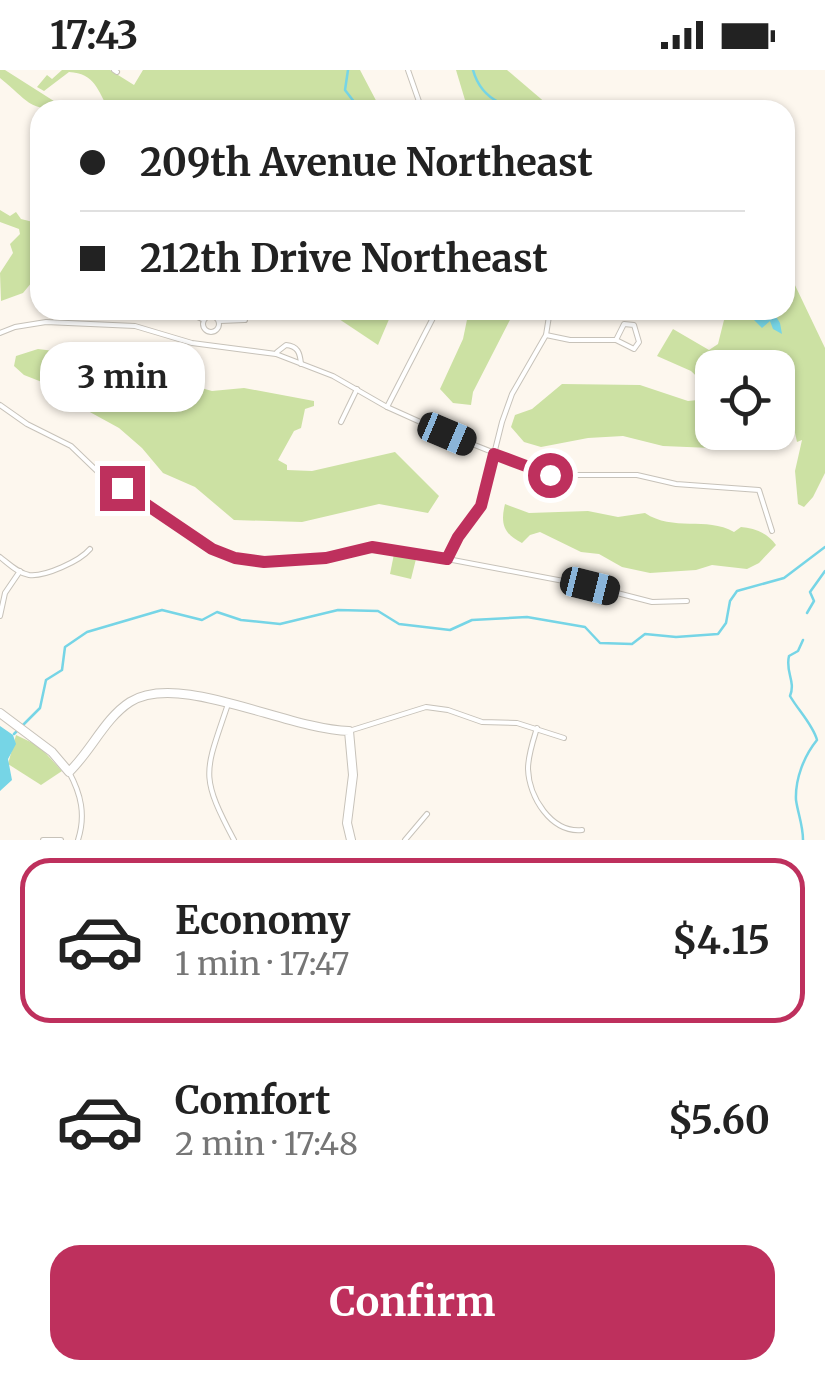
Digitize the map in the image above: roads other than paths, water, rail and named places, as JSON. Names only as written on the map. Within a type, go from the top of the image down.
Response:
[{"type":"street","points":[[408,70],[418,100]]},
{"type":"street","points":[[201,344],[202,320]]},
{"type":"street","points":[[211,320],[245,320]]},
{"type":"street","points":[[387,407],[432,320]]},
{"type":"street","points":[[447,559],[481,506],[512,394],[546,335],[548,320]]},
{"type":"street","points":[[204,328],[214,330],[220,321]]},
{"type":"street","points":[[0,333],[46,322],[136,326],[201,344],[276,354],[387,407],[550,475],[636,475],[676,484],[759,490],[772,531]]},
{"type":"street","points":[[546,335],[570,340],[616,340],[637,348],[634,325],[624,324],[616,340]]},
{"type":"street","points":[[214,330],[214,346]]},
{"type":"street","points":[[276,354],[292,345],[300,354],[301,364]]},
{"type":"street","points":[[341,422],[357,390]]},
{"type":"street","points":[[0,405],[71,446],[97,472],[191,536],[235,558],[264,562],[326,558],[372,547],[590,586],[652,602],[687,602]]},
{"type":"street","points":[[0,557],[20,571],[37,575],[84,557],[90,549]]},
{"type":"street","points":[[0,616],[5,594],[20,571]]},
{"type":"street","points":[[69,772],[119,711],[133,700],[159,692],[189,694],[316,729],[349,731],[426,707],[482,722],[517,723],[564,738]]},
{"type":"street","points":[[228,704],[210,759],[208,781],[214,803],[234,840]]},
{"type":"street","points":[[0,713],[52,752],[69,772],[82,804],[78,840]]},
{"type":"street","points":[[537,728],[529,755],[531,788],[552,820],[565,829],[582,830]]},
{"type":"street","points":[[349,731],[353,775],[347,823],[350,840]]},
{"type":"street","points":[[406,840],[426,814]]},
{"type":"street","points":[[43,840],[61,840]]},
{"type":"water","points":[[754,320],[778,320],[782,334],[773,329],[770,321],[762,328]]},
{"type":"water","points":[[0,726],[13,735],[16,744],[8,759],[12,780],[0,791]]},
{"type":"waterway","points":[[348,70],[345,90],[353,100]]},
{"type":"waterway","points":[[473,70],[483,89],[495,100]]},
{"type":"waterway","points":[[14,734],[40,708],[46,680],[62,670],[65,647],[87,632],[162,610],[202,620],[217,612],[241,620],[280,624],[338,610],[378,611],[399,624],[450,630],[472,620],[527,617],[585,627],[600,643],[632,644],[645,634],[718,634],[737,591],[784,578],[825,547]]},
{"type":"waterway","points":[[807,613],[814,601],[810,592],[825,571]]},
{"type":"waterway","points":[[803,640],[788,662],[790,696],[817,740],[804,760],[797,784],[803,840]]}]
